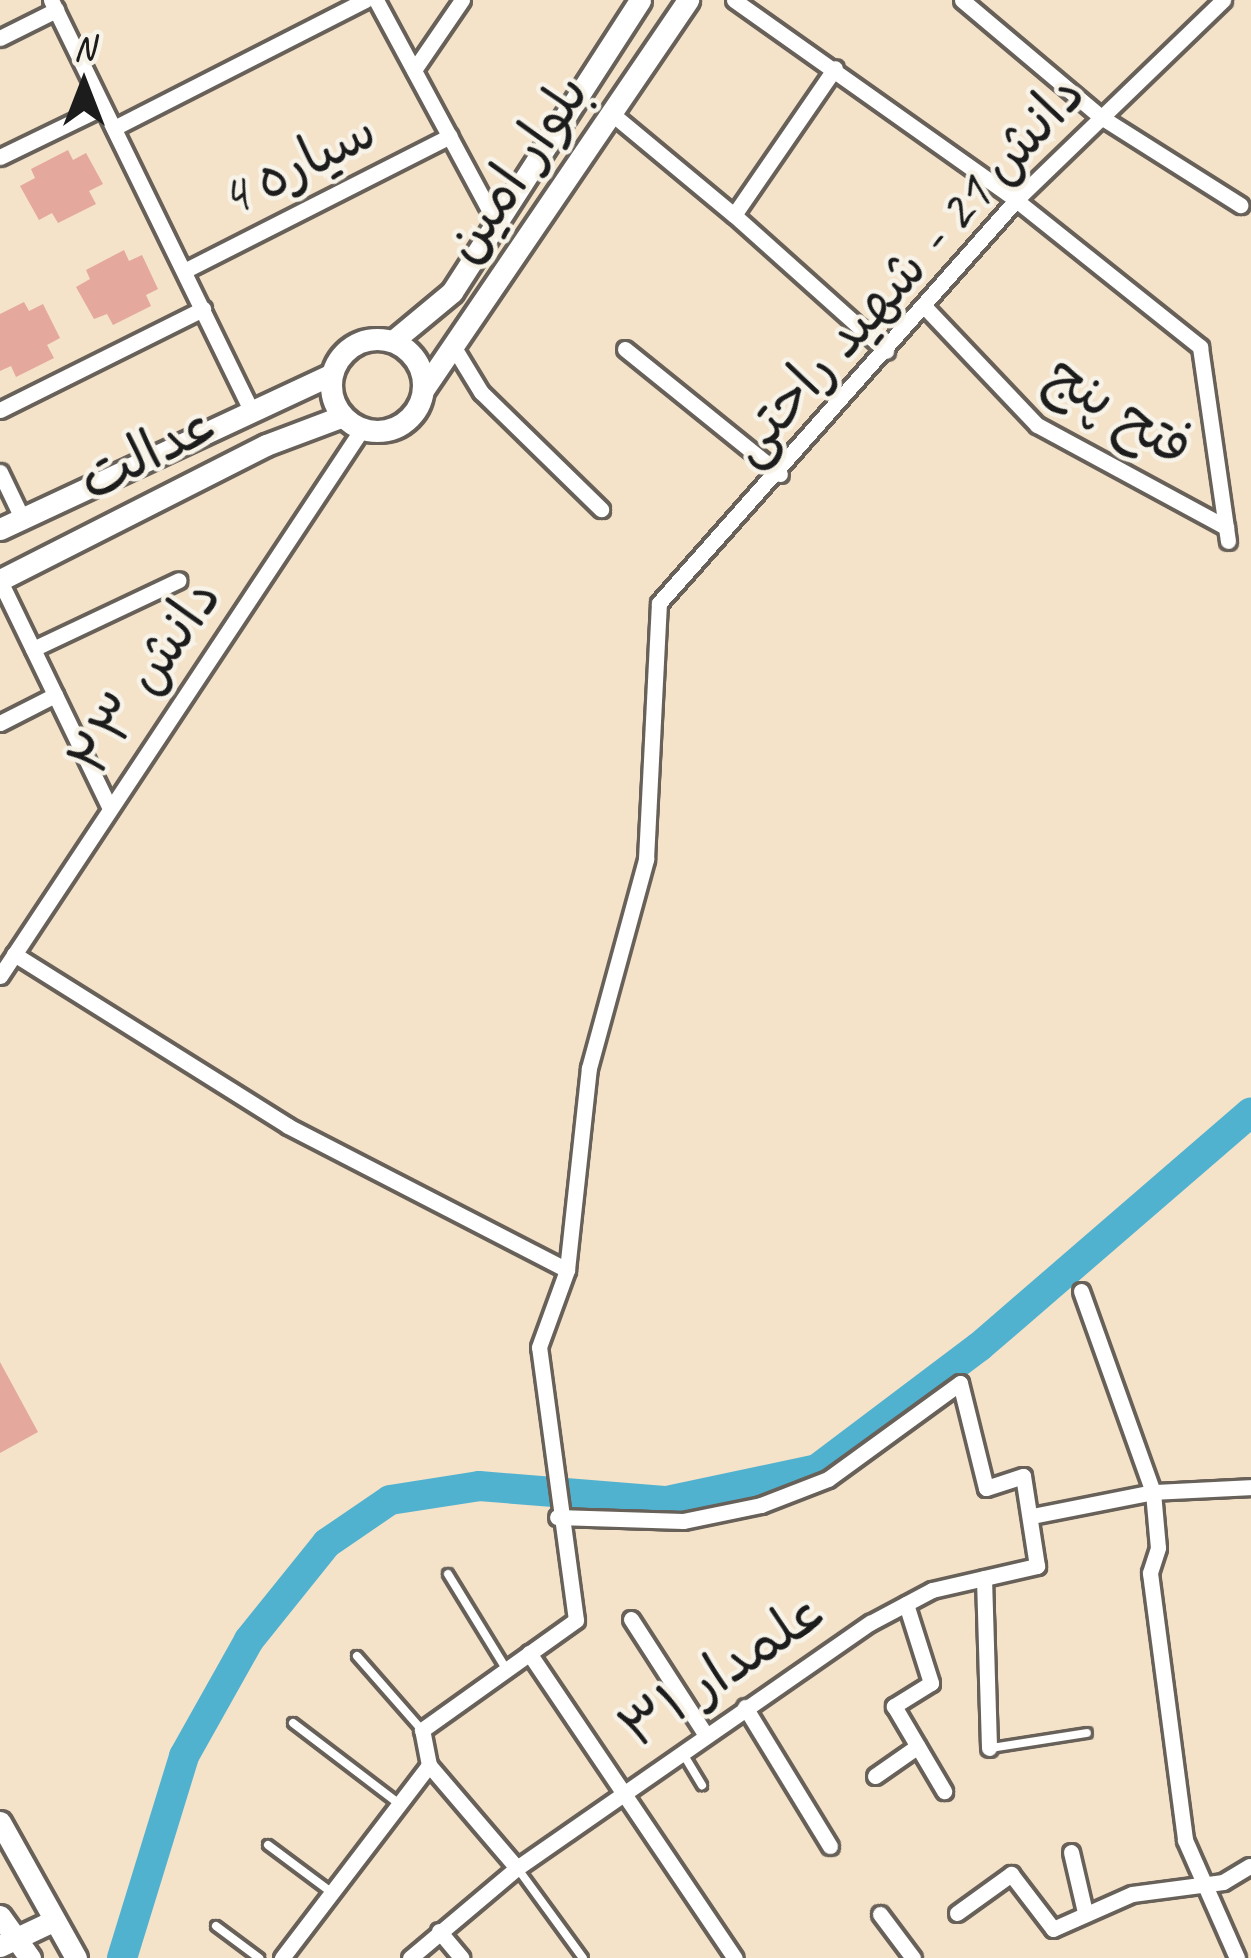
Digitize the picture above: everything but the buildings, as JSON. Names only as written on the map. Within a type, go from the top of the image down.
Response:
[{"type":"street","points":[[114,128],[365,0]]},
{"type":"street","points":[[376,0],[497,225]]},
{"type":"street","points":[[414,70],[462,0]]},
{"type":"street","name":"بلوار امین","points":[[393,341],[431,312],[497,225],[640,0]]},
{"type":"street","name":"بلوار امین","points":[[423,390],[688,0]]},
{"type":"street","points":[[734,0],[1016,200]]},
{"type":"street","points":[[962,0],[1102,117],[1240,205]]},
{"type":"street","name":"دانش 21 - شهید راحتی","points":[[567,1270],[590,1068],[646,859],[659,603],[780,474],[1016,200],[1222,0]]},
{"type":"street","points":[[0,38],[54,5],[249,406]]},
{"type":"street","points":[[734,215],[835,68]]},
{"type":"street","points":[[0,157],[103,106]]},
{"type":"street","points":[[611,113],[886,351]]},
{"type":"street","name":"سیاره 4","points":[[184,271],[450,136]]},
{"type":"street","name":"فتح پنج","points":[[924,306],[1037,425],[1227,534],[1208,363],[1200,347],[1016,200]]},
{"type":"street","points":[[0,410],[202,309]]},
{"type":"street","points":[[431,312],[433,336],[453,346],[482,392],[601,509]]},
{"type":"street","points":[[360,341],[393,341],[416,358],[423,390],[407,420],[353,422],[332,374],[360,341]]},
{"type":"street","points":[[625,349],[780,474]]},
{"type":"street","name":"عدالت","points":[[0,529],[249,406],[332,374]]},
{"type":"street","name":"عدالت","points":[[0,580],[266,445],[353,422]]},
{"type":"street","name":"دانش ۲۳","points":[[0,976],[353,422]]},
{"type":"street","points":[[0,472],[22,518]]},
{"type":"street","points":[[0,580],[110,809]]},
{"type":"street","points":[[33,649],[179,580]]},
{"type":"street","points":[[0,723],[55,695]]},
{"type":"street","points":[[14,954],[288,1126],[567,1270],[539,1347],[557,1517],[575,1620],[422,1730],[429,1765],[517,1868]]},
{"type":"street","points":[[1081,1292],[1153,1492],[1158,1548],[1150,1573],[1185,1840],[1199,1885],[1238,1958]]},
{"type":"street","name":"علمدار ۳۱","points":[[410,1958],[517,1868],[626,1790],[906,1604],[1037,1566],[1024,1476],[986,1488],[960,1383],[829,1479],[761,1505],[683,1521],[557,1517]]},
{"type":"street","points":[[1032,1516],[1153,1492],[1251,1487]]},
{"type":"street","points":[[984,1578],[989,1748]]},
{"type":"street","points":[[906,1604],[931,1683],[895,1706],[944,1791]]},
{"type":"street","points":[[631,1619],[705,1734]]},
{"type":"street","points":[[529,1653],[626,1790],[735,1958]]},
{"type":"street","points":[[745,1707],[830,1846]]},
{"type":"street","points":[[875,1776],[918,1746]]},
{"type":"street","points":[[282,1958],[429,1765]]},
{"type":"street","points":[[0,1822],[76,1958]]},
{"type":"street","points":[[1071,1852],[1085,1912]]},
{"type":"street","points":[[957,1913],[1011,1874],[1053,1929],[1132,1894],[1223,1882],[1250,1866]]},
{"type":"street","points":[[30,1958],[8,1943],[1,1918],[39,1898]]},
{"type":"street","points":[[880,1914],[913,1958]]},
{"type":"street","points":[[8,1943],[53,1921]]},
{"type":"street","points":[[439,1931],[462,1958]]},
{"type":"lane","points":[[448,1574],[506,1669]]},
{"type":"lane","points":[[357,1656],[422,1730]]},
{"type":"lane","points":[[293,1723],[398,1803]]},
{"type":"lane","points":[[989,1748],[1087,1732]]},
{"type":"lane","points":[[681,1751],[702,1785]]},
{"type":"lane","points":[[268,1845],[331,1892]]},
{"type":"lane","points":[[517,1868],[583,1958]]},
{"type":"lane","points":[[216,1926],[259,1958]]},
{"type":"waterway","points":[[122,1958],[184,1756],[249,1640],[327,1543],[390,1500],[479,1486],[667,1501],[817,1469],[979,1347],[1251,1112]]}]
